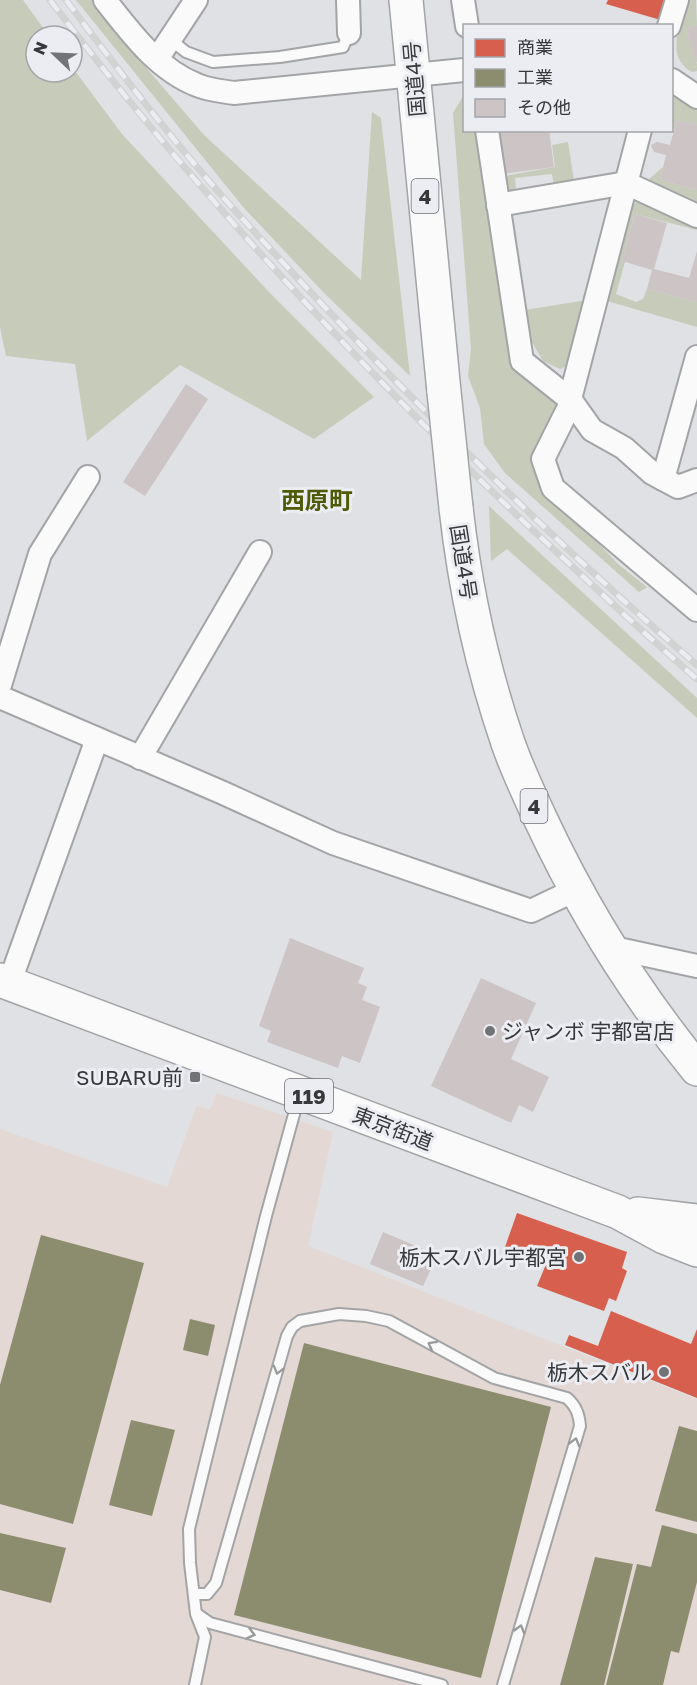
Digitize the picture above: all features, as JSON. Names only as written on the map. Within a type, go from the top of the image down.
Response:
[{"type":"highway","name":"国道4号","points":[[406,0],[456,508],[468,592],[491,688],[508,745],[528,793],[575,890],[644,999],[697,1069]]},
{"type":"highway","name":"東京街道","points":[[5,982],[618,1212],[697,1228]]},
{"type":"street","points":[[105,0],[136,38],[157,58],[175,74],[198,86],[234,93],[463,70]]},
{"type":"street","points":[[157,58],[196,0]]},
{"type":"street","points":[[348,0],[349,33]]},
{"type":"street","points":[[463,0],[467,24]]},
{"type":"street","points":[[670,24],[677,0]]},
{"type":"street","points":[[673,81],[697,97]]},
{"type":"street","points":[[487,132],[522,361],[572,401],[592,430],[624,448],[652,473],[678,486],[697,480]]},
{"type":"street","points":[[639,132],[570,399],[572,401],[543,459],[553,488],[697,610]]},
{"type":"street","points":[[498,205],[626,183],[697,216]]},
{"type":"street","points":[[663,479],[697,357]]},
{"type":"street","points":[[0,685],[40,554],[88,477]]},
{"type":"street","points":[[140,758],[260,552]]},
{"type":"street","points":[[0,697],[333,843],[531,911],[575,890]]},
{"type":"street","points":[[5,982],[97,739]]},
{"type":"street","points":[[609,947],[697,966]]},
{"type":"lane","points":[[171,40],[186,52],[213,62],[280,57],[342,47],[349,33]]},
{"type":"lane","points":[[195,1685],[205,1637],[196,1614],[189,1529],[266,1216],[300,1092]]},
{"type":"lane","points":[[194,1594],[207,1594],[216,1583],[287,1336],[292,1327],[300,1321],[339,1314],[366,1316],[388,1321],[494,1378],[567,1398],[575,1405],[579,1416],[580,1426],[504,1682]]},
{"type":"lane","points":[[196,1614],[210,1623],[442,1685]]},
{"type":"shaded area","points":[[217,1093],[333,1132],[308,1246],[697,1399],[697,1685],[0,1685],[0,1129],[167,1187],[197,1105],[210,1110]]},
{"type":"green space","points":[[0,0],[23,0],[40,24],[24,24],[24,84],[84,83],[122,134],[269,292],[374,397],[314,439],[180,365],[87,441],[75,364],[6,356],[0,327]]},
{"type":"green space","points":[[76,0],[93,0],[118,35],[204,135],[361,280],[372,112],[381,118],[410,376],[325,294],[244,208]]},
{"type":"green space","points":[[688,0],[696,0],[697,25],[686,29],[697,64],[697,71],[692,72],[684,66],[677,49],[679,29]]},
{"type":"green space","points":[[673,92],[697,110],[697,125],[677,120],[674,130]]},
{"type":"green space","points":[[463,96],[463,132],[480,132],[518,367],[563,403],[545,487],[618,564],[647,587],[639,592],[505,473],[484,444],[480,408],[468,376],[471,349],[453,113]]},
{"type":"green space","points":[[568,142],[574,181],[554,185],[552,174],[515,178],[516,190],[511,192],[504,176],[555,167],[552,145]]},
{"type":"green space","points":[[663,167],[660,180],[697,190],[697,202],[693,203],[650,183],[649,179]]},
{"type":"green space","points":[[645,198],[697,222],[697,230],[635,214],[616,294],[636,302],[643,299],[647,289],[697,302],[697,327],[607,301],[631,210],[635,203]]},
{"type":"green space","points":[[587,300],[573,363],[560,369],[543,361],[532,342],[525,310]]},
{"type":"green space","points":[[489,506],[697,698],[697,718],[507,549],[491,561]]},
{"type":"building: 商業","points":[[608,0],[670,0],[664,21],[606,4]]},
{"type":"building: 商業","name":"栃木スバル宇都宮","points":[[517,1213],[627,1252],[622,1268],[627,1271],[616,1301],[609,1298],[604,1311],[537,1286],[547,1262],[505,1247]]},
{"type":"building: 商業","name":"栃木スバル","points":[[611,1311],[691,1344],[697,1329],[697,1398],[565,1345],[569,1335],[598,1346]]},
{"type":"building: 工業","points":[[41,1235],[144,1263],[73,1524],[0,1504],[0,1385]]},
{"type":"building: 工業","points":[[190,1319],[215,1325],[208,1356],[183,1350]]},
{"type":"building: 工業","points":[[304,1343],[551,1407],[481,1678],[234,1615]]},
{"type":"building: 工業","points":[[131,1420],[175,1430],[152,1516],[109,1505]]},
{"type":"building: 工業","points":[[679,1426],[697,1431],[697,1522],[655,1511]]},
{"type":"building: 工業","points":[[662,1525],[697,1534],[697,1582],[679,1653],[671,1651],[663,1685],[606,1685],[637,1564],[651,1567]]},
{"type":"building: 工業","points":[[0,1533],[66,1548],[51,1603],[0,1590]]},
{"type":"building: 工業","points":[[595,1557],[633,1564],[604,1685],[560,1685]]},
{"type":"building: その他","points":[[697,25],[697,62],[696,62],[686,29]]},
{"type":"building: その他","points":[[677,120],[697,125],[697,190],[660,180],[666,155],[654,152],[651,145],[657,142],[670,145]]},
{"type":"building: その他","points":[[497,132],[549,132],[554,167],[503,174]]},
{"type":"building: その他","points":[[635,214],[667,223],[654,269],[689,278],[697,251],[697,302],[647,289],[652,270],[622,261]]},
{"type":"building: その他","points":[[186,384],[208,399],[145,496],[123,482]]},
{"type":"building: その他","points":[[290,938],[364,968],[358,983],[367,987],[362,1000],[380,1007],[360,1063],[342,1056],[338,1068],[267,1042],[271,1031],[259,1026]]},
{"type":"building: その他","name":"ジャンボ 宇都宮店","points":[[481,978],[536,1003],[511,1059],[549,1077],[533,1112],[519,1105],[511,1123],[431,1086]]},
{"type":"building: その他","points":[[383,1232],[423,1249],[418,1260],[432,1267],[423,1286],[370,1264]]},
{"type":"railway","points":[[50,0],[162,141],[281,277],[471,471],[697,679]]},
{"type":"railway","points":[[66,0],[187,155],[325,307],[497,482],[697,665]]},
{"type":"place","name":"ジャンボ 宇都宮店","points":[[490,1031]]},
{"type":"place","name":"SUBARU前","points":[[195,1077]]},
{"type":"place","name":"栃木スバル宇都宮","points":[[579,1257]]},
{"type":"place","name":"栃木スバル","points":[[664,1372]]},
{"type":"district","name":"西原町","points":[[317,499]]}]
